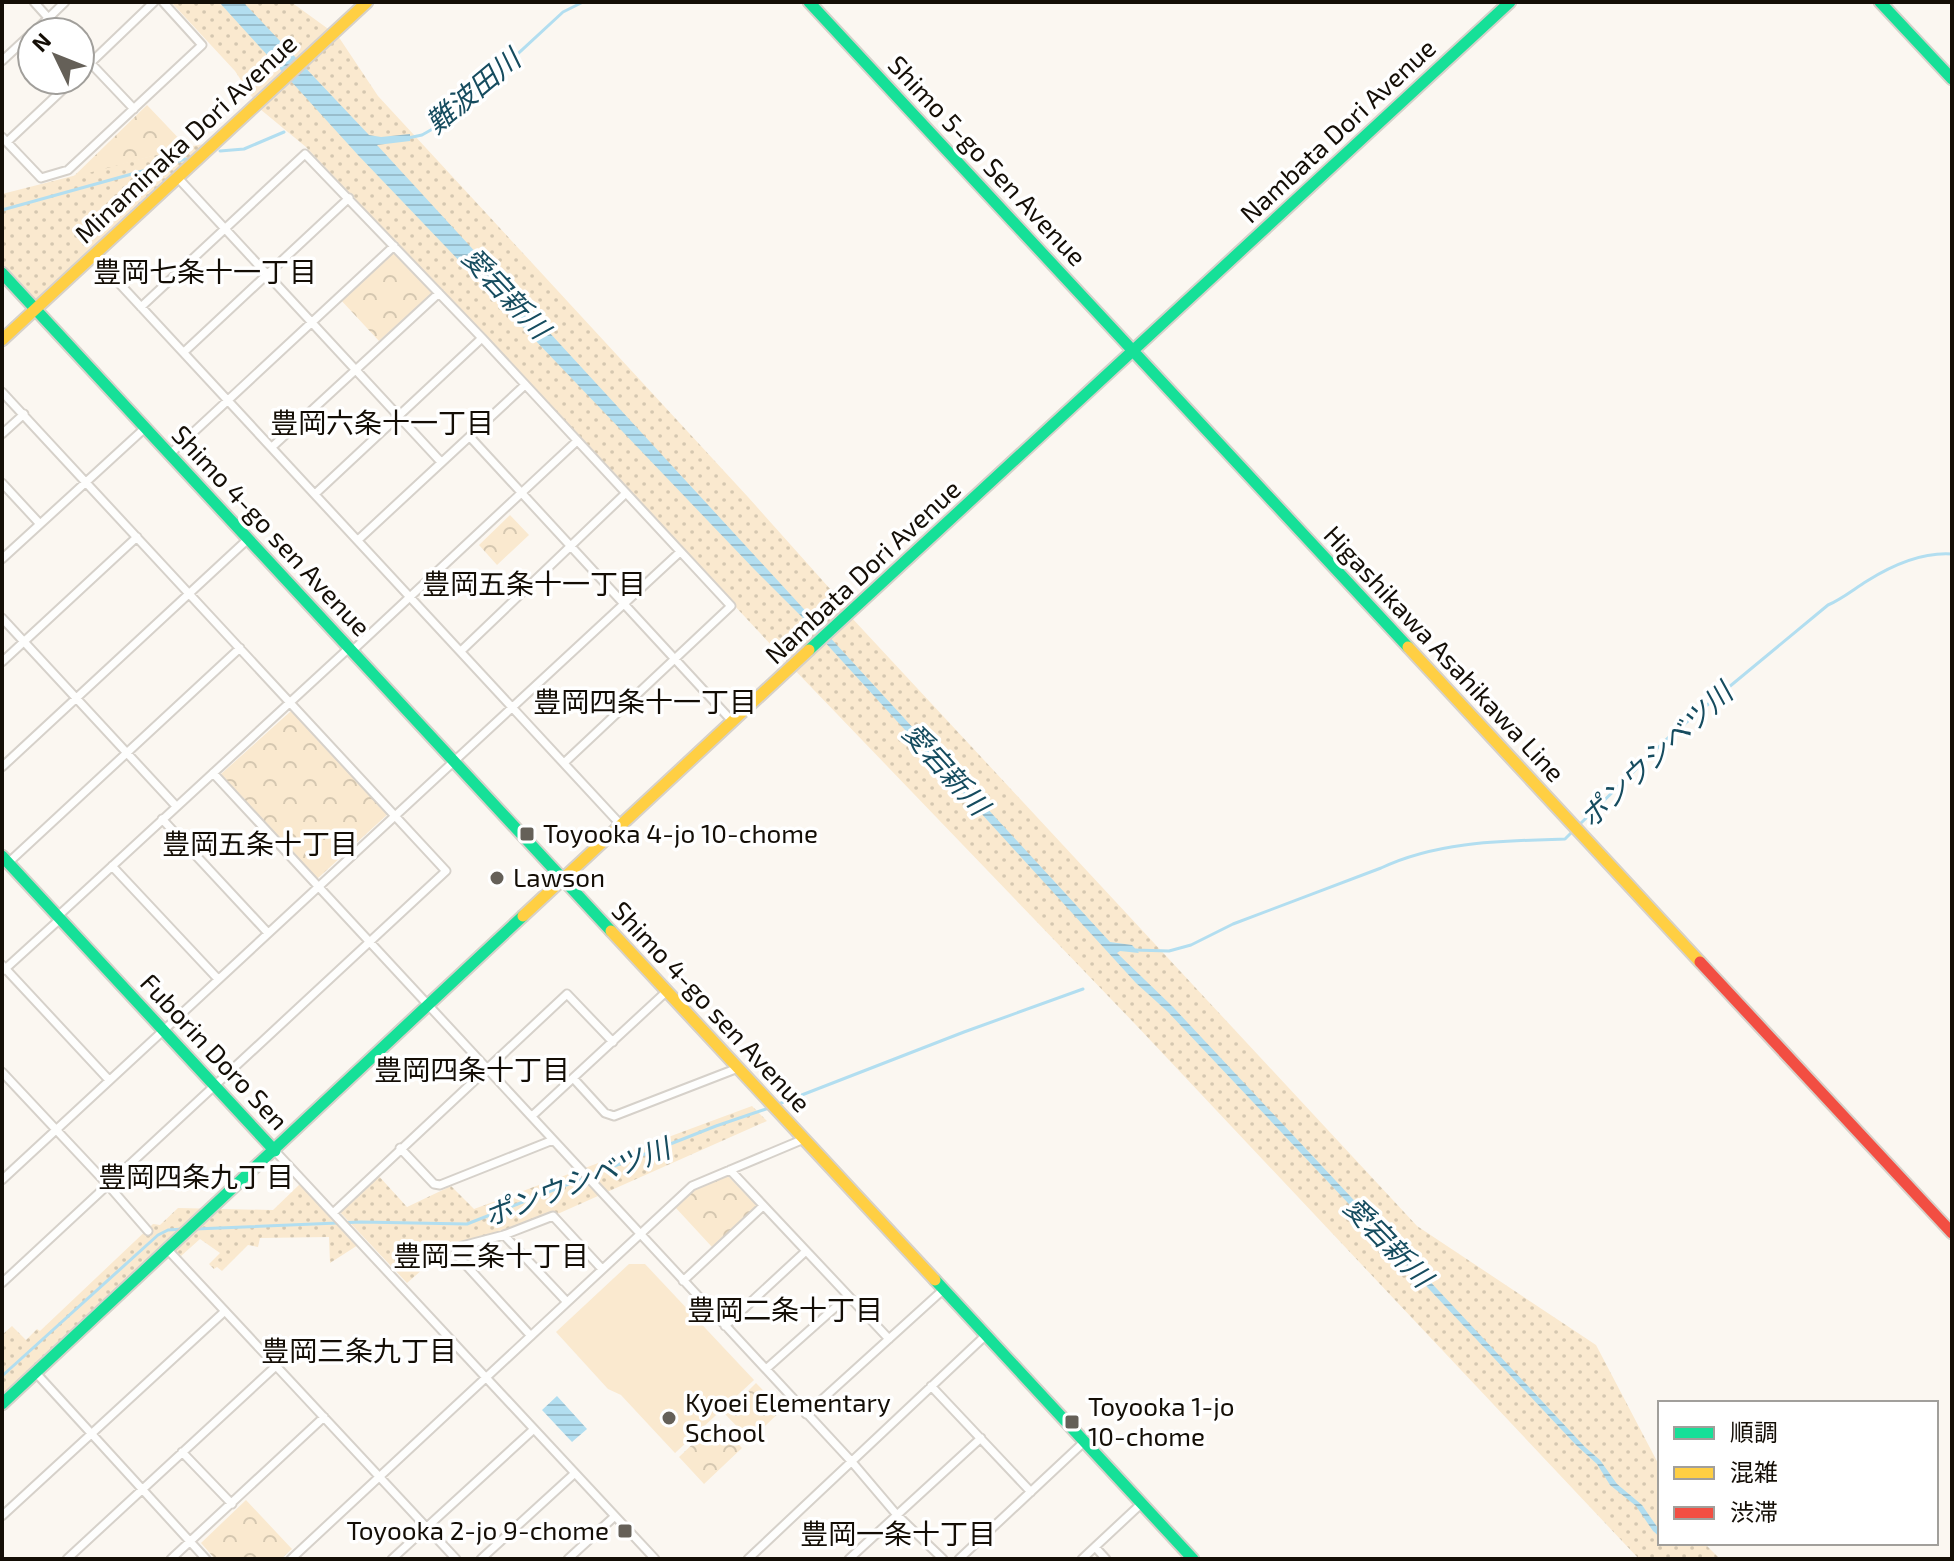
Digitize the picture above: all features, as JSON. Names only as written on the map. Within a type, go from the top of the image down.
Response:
[{"type":"street","points":[[96,57],[154,2]]},
{"type":"street","points":[[55,96],[4,140],[41,178],[68,170],[202,45],[163,2]]},
{"type":"street","name":"Minaminaka Dori Avenue","points":[[2,340],[367,2]]},
{"type":"street","name":"Shimo 5-go Sen Avenue","points":[[809,2],[1133,351]]},
{"type":"street","name":"Nambata Dori Avenue","points":[[2,1404],[732,721],[1510,2]]},
{"type":"street","points":[[1880,2],[1952,79]]},
{"type":"street","points":[[96,69],[134,109]]},
{"type":"street","points":[[141,307],[305,154],[482,338],[731,606],[565,762]]},
{"type":"street","points":[[178,178],[441,462]]},
{"type":"street","points":[[184,352],[349,198]]},
{"type":"street","points":[[170,454],[394,246]]},
{"type":"street","points":[[93,255],[621,825]]},
{"type":"street","name":"Shimo 4-go sen Avenue","points":[[2,273],[1193,1559]]},
{"type":"street","points":[[272,447],[439,293]]},
{"type":"street","points":[[315,494],[482,338]]},
{"type":"street","name":"Higashikawa Asahikawa Line","points":[[1133,351],[1952,1233]]},
{"type":"street","points":[[358,540],[525,385]]},
{"type":"street","points":[[2,392],[446,871],[2,1283]]},
{"type":"street","points":[[2,434],[24,414]]},
{"type":"street","points":[[2,559],[145,428]]},
{"type":"street","points":[[470,437],[732,721]]},
{"type":"street","points":[[109,1080],[3,968],[289,701],[410,597],[577,441]]},
{"type":"street","points":[[2,483],[40,524]]},
{"type":"street","points":[[461,651],[626,493]]},
{"type":"street","points":[[2,662],[137,537]]},
{"type":"street","points":[[2,767],[248,539]]},
{"type":"street","points":[[2,1180],[680,552]]},
{"type":"street","points":[[2,618],[176,806]]},
{"type":"street","points":[[5,860],[127,754],[240,648]]},
{"type":"street","points":[[213,773],[852,1462],[897,1515],[943,1559]]},
{"type":"street","points":[[162,819],[268,933]]},
{"type":"street","name":"Fuborin Doro Sen","points":[[5,860],[655,1559]]},
{"type":"street","points":[[112,866],[218,979]]},
{"type":"street","points":[[532,1116],[667,991]]},
{"type":"street","points":[[334,1214],[400,1148],[567,994],[613,1042]]},
{"type":"street","points":[[573,1078],[605,1113],[614,1116],[738,1068]]},
{"type":"street","points":[[2,1072],[148,1231]]},
{"type":"street","points":[[291,1559],[692,1186],[804,1139]]},
{"type":"street","points":[[400,1148],[434,1184],[440,1185],[553,1140]]},
{"type":"street","points":[[730,1170],[889,1339]]},
{"type":"street","points":[[683,1281],[763,1206]]},
{"type":"street","points":[[531,1336],[455,1253],[462,1246],[504,1235],[553,1216],[602,1269]]},
{"type":"street","points":[[504,1235],[567,1302]]},
{"type":"street","points":[[168,1250],[456,1559]]},
{"type":"street","points":[[725,1326],[806,1251]]},
{"type":"street","points":[[806,1414],[944,1289]]},
{"type":"street","points":[[766,1369],[848,1296]]},
{"type":"street","points":[[2,1516],[225,1311]]},
{"type":"street","points":[[748,1559],[986,1335]]},
{"type":"street","points":[[67,1559],[276,1366]]},
{"type":"street","points":[[36,1373],[206,1559]]},
{"type":"street","points":[[931,1386],[1031,1492]]},
{"type":"street","points":[[171,1559],[324,1417]]},
{"type":"street","points":[[392,1559],[534,1429]]},
{"type":"street","points":[[849,1559],[981,1438]]},
{"type":"street","points":[[959,1559],[1085,1441]]},
{"type":"street","points":[[182,1452],[232,1504]]},
{"type":"street","points":[[481,1559],[575,1473]]},
{"type":"street","points":[[1082,1559],[1142,1503]]},
{"type":"street","points":[[568,1559],[615,1516]]},
{"type":"street","points":[[1095,1547],[1106,1559]]},
{"type":"green space","points":[[171,2],[291,2],[338,36],[378,96],[748,497],[848,609],[851,617],[1417,1226],[1596,1345],[1658,1463],[1658,1545],[1706,1545],[1720,1559],[1639,1559],[1136,1025],[788,663],[306,147],[260,109],[235,71]]},
{"type":"green space","points":[[147,105],[187,147],[73,177]]},
{"type":"green space","points":[[210,143],[41,299],[31,299],[2,268],[2,194]]},
{"type":"green space","points":[[390,249],[432,291],[379,341],[339,298]]},
{"type":"green space","points":[[510,515],[529,535],[497,565],[479,545]]},
{"type":"green space","points":[[291,711],[389,813],[317,879],[221,774]]},
{"type":"green space","points":[[752,1106],[767,1121],[553,1216],[462,1246],[455,1253],[447,1248],[407,1283],[338,1210],[377,1174],[407,1207],[451,1186],[474,1209]]},
{"type":"green space","points":[[727,1175],[757,1206],[712,1247],[675,1207],[693,1189]]},
{"type":"green space","points":[[300,1184],[358,1245],[330,1263],[329,1237],[260,1238],[258,1247],[248,1245],[222,1271],[209,1264],[220,1253],[200,1239],[181,1256],[168,1250],[2,1404],[2,1335],[12,1326],[26,1340],[37,1329],[40,1331],[153,1224],[160,1225],[178,1208],[273,1210]]},
{"type":"green space","points":[[629,1264],[645,1264],[754,1380],[675,1453],[621,1395],[608,1389],[556,1332]]},
{"type":"green space","points":[[756,1383],[782,1410],[750,1440],[725,1414]]},
{"type":"green space","points":[[717,1421],[742,1448],[704,1484],[679,1457]]},
{"type":"green space","points":[[246,1500],[292,1549],[281,1559],[215,1559],[201,1543]]},
{"type":"water","name":"愛宕新川","points":[[219,2],[243,2],[369,135],[410,134],[410,141],[377,145],[1110,942],[1132,945],[1139,953],[1117,953],[1173,1007],[1600,1460],[1617,1484],[1642,1505],[1658,1528],[1658,1535],[1636,1506],[1610,1485],[1597,1464],[1168,1012],[1136,983],[801,616],[358,155]]},
{"type":"water","points":[[557,1396],[587,1429],[572,1442],[542,1410]]},
{"type":"waterway","name":"難波田川","points":[[408,138],[422,135],[443,123],[563,12],[583,2]]},
{"type":"waterway","name":"難波田川","points":[[220,151],[244,149],[284,132]]},
{"type":"waterway","name":"難波田川","points":[[2,210],[186,159]]},
{"type":"waterway","name":"ポンウシベツ川","points":[[1580,824],[1671,735],[1828,605],[1897,565],[1930,555],[1952,554]]},
{"type":"waterway","name":"ポンウシベツ川","points":[[1134,950],[1169,951],[1191,945],[1233,924],[1425,852],[1471,844],[1565,839],[1574,830]]},
{"type":"waterway","name":"ポンウシベツ川","points":[[776,1105],[1083,989]]},
{"type":"waterway","name":"ポンウシベツ川","points":[[195,1229],[361,1222],[467,1224],[769,1108]]},
{"type":"waterway","name":"ポンウシベツ川","points":[[2,1376],[158,1235],[168,1230],[183,1229]]},
{"type":"traffic: fast","points":[[809,2],[1408,647]]},
{"type":"traffic: fast","points":[[809,650],[1510,2]]},
{"type":"traffic: fast","points":[[1880,2],[1952,79]]},
{"type":"traffic: fast","points":[[2,273],[611,931]]},
{"type":"traffic: fast","points":[[2,856],[275,1151]]},
{"type":"traffic: fast","points":[[2,1404],[523,916]]},
{"type":"traffic: fast","points":[[935,1280],[1193,1559]]},
{"type":"traffic: slow","points":[[2,340],[367,2]]},
{"type":"traffic: slow","points":[[1408,647],[1700,962]]},
{"type":"traffic: slow","points":[[523,916],[809,650]]},
{"type":"traffic: slow","points":[[611,931],[935,1280]]},
{"type":"traffic: jam","points":[[1700,962],[1952,1233]]},
{"type":"place","name":"Toyooka 4-jo 10-chome","points":[[527,834]]},
{"type":"place","name":"Lawson","points":[[497,878]]},
{"type":"place","name":"Kyoei Elementary School","points":[[669,1418]]},
{"type":"place","name":"Toyooka 1-jo 10-chome","points":[[1072,1422]]},
{"type":"place","name":"Toyooka 2-jo 9-chome","points":[[625,1531]]},
{"type":"district","name":"豊岡七条十一丁目","points":[[205,272]]},
{"type":"district","name":"豊岡六条十一丁目","points":[[382,423]]},
{"type":"district","name":"豊岡五条十一丁目","points":[[534,584]]},
{"type":"district","name":"豊岡四条十一丁目","points":[[645,702]]},
{"type":"district","name":"豊岡五条十丁目","points":[[260,844]]},
{"type":"district","name":"豊岡四条十丁目","points":[[472,1070]]},
{"type":"district","name":"豊岡四条九丁目","points":[[196,1177]]},
{"type":"district","name":"豊岡三条十丁目","points":[[491,1256]]},
{"type":"district","name":"豊岡二条十丁目","points":[[785,1310]]},
{"type":"district","name":"豊岡三条九丁目","points":[[359,1351]]},
{"type":"district","name":"豊岡一条十丁目","points":[[898,1534]]}]
